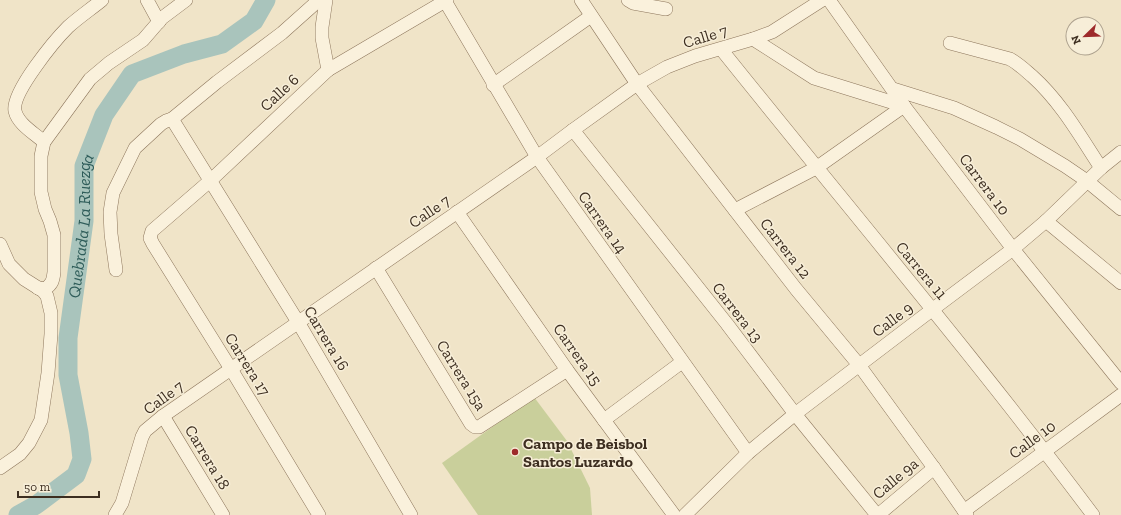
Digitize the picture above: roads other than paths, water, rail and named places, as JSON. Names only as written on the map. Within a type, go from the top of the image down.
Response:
[{"type":"street","points":[[44,142],[19,121],[14,111],[15,102],[19,91],[40,61],[67,28],[102,0]]},
{"type":"street","points":[[147,0],[158,22]]},
{"type":"street","points":[[38,288],[45,289],[50,285],[53,278],[54,235],[41,192],[41,156],[44,142],[90,79],[109,63],[143,40],[158,22],[186,0]]},
{"type":"street","points":[[116,270],[111,234],[110,212],[113,193],[135,148],[161,124],[172,119],[216,82],[282,33],[319,0]]},
{"type":"street","points":[[326,0],[322,38],[328,70]]},
{"type":"street","name":"Carrera 12","points":[[581,0],[590,16],[637,84],[796,288],[859,365],[965,513]]},
{"type":"street","points":[[628,0],[633,3],[666,9]]},
{"type":"street","name":"Calle 7","points":[[115,515],[122,503],[142,437],[145,431],[163,416],[537,157],[637,84],[681,61],[772,32],[822,0]]},
{"type":"street","name":"Carrera 10","points":[[829,0],[904,106],[1013,249],[1121,383]]},
{"type":"street","name":"Calle 6","points":[[152,231],[211,180],[328,70],[446,1]]},
{"type":"street","name":"Carrera 14","points":[[446,1],[493,85],[537,157],[748,453]]},
{"type":"street","points":[[493,85],[590,16]]},
{"type":"street","points":[[753,39],[814,78],[904,106]]},
{"type":"street","points":[[950,43],[1010,59],[1018,63],[1039,83],[1064,112],[1101,168]]},
{"type":"street","name":"Carrera 11","points":[[721,49],[816,168],[932,309],[1045,451],[1093,515]]},
{"type":"street","points":[[893,89],[954,108],[996,127],[1038,150],[1087,181],[1121,209]]},
{"type":"street","points":[[735,210],[816,168],[904,106]]},
{"type":"street","name":"Carrera 16","points":[[172,119],[298,322],[411,515]]},
{"type":"street","name":"Carrera 13","points":[[573,130],[727,324],[795,414],[877,515]]},
{"type":"street","name":"Calle 9","points":[[685,515],[748,453],[795,414],[1013,249],[1046,221],[1101,168],[1121,152]]},
{"type":"street","name":"Carrera 15","points":[[457,212],[567,370],[674,515]]},
{"type":"street","points":[[1046,221],[1121,283]]},
{"type":"street","name":"Carrera 17","points":[[152,231],[150,238],[153,244],[231,369],[319,515]]},
{"type":"street","points":[[0,244],[9,264],[24,279],[47,296],[50,304],[51,327],[48,373],[41,420],[29,443],[20,454],[0,468]]},
{"type":"street","name":"Carrera 15a","points":[[376,268],[471,424],[475,427],[479,427],[567,370]]},
{"type":"street","points":[[604,420],[682,362]]},
{"type":"street","name":"Calle 10","points":[[965,513],[1121,395]]},
{"type":"street","name":"Carrera 18","points":[[163,416],[223,515]]},
{"type":"street","name":"Calle 9a","points":[[877,515],[934,468]]},
{"type":"street","points":[[122,503],[129,515]]},
{"type":"waterway","name":"Quebrada La Ruezga","points":[[18,515],[36,505],[76,475],[82,459],[79,433],[68,375],[68,338],[84,221],[84,166],[104,115],[132,74],[184,54],[222,44],[254,21],[266,0]]},
{"type":"place","name":"Campo de Beisbol Santos Luzardo","points":[[515,452]]}]
